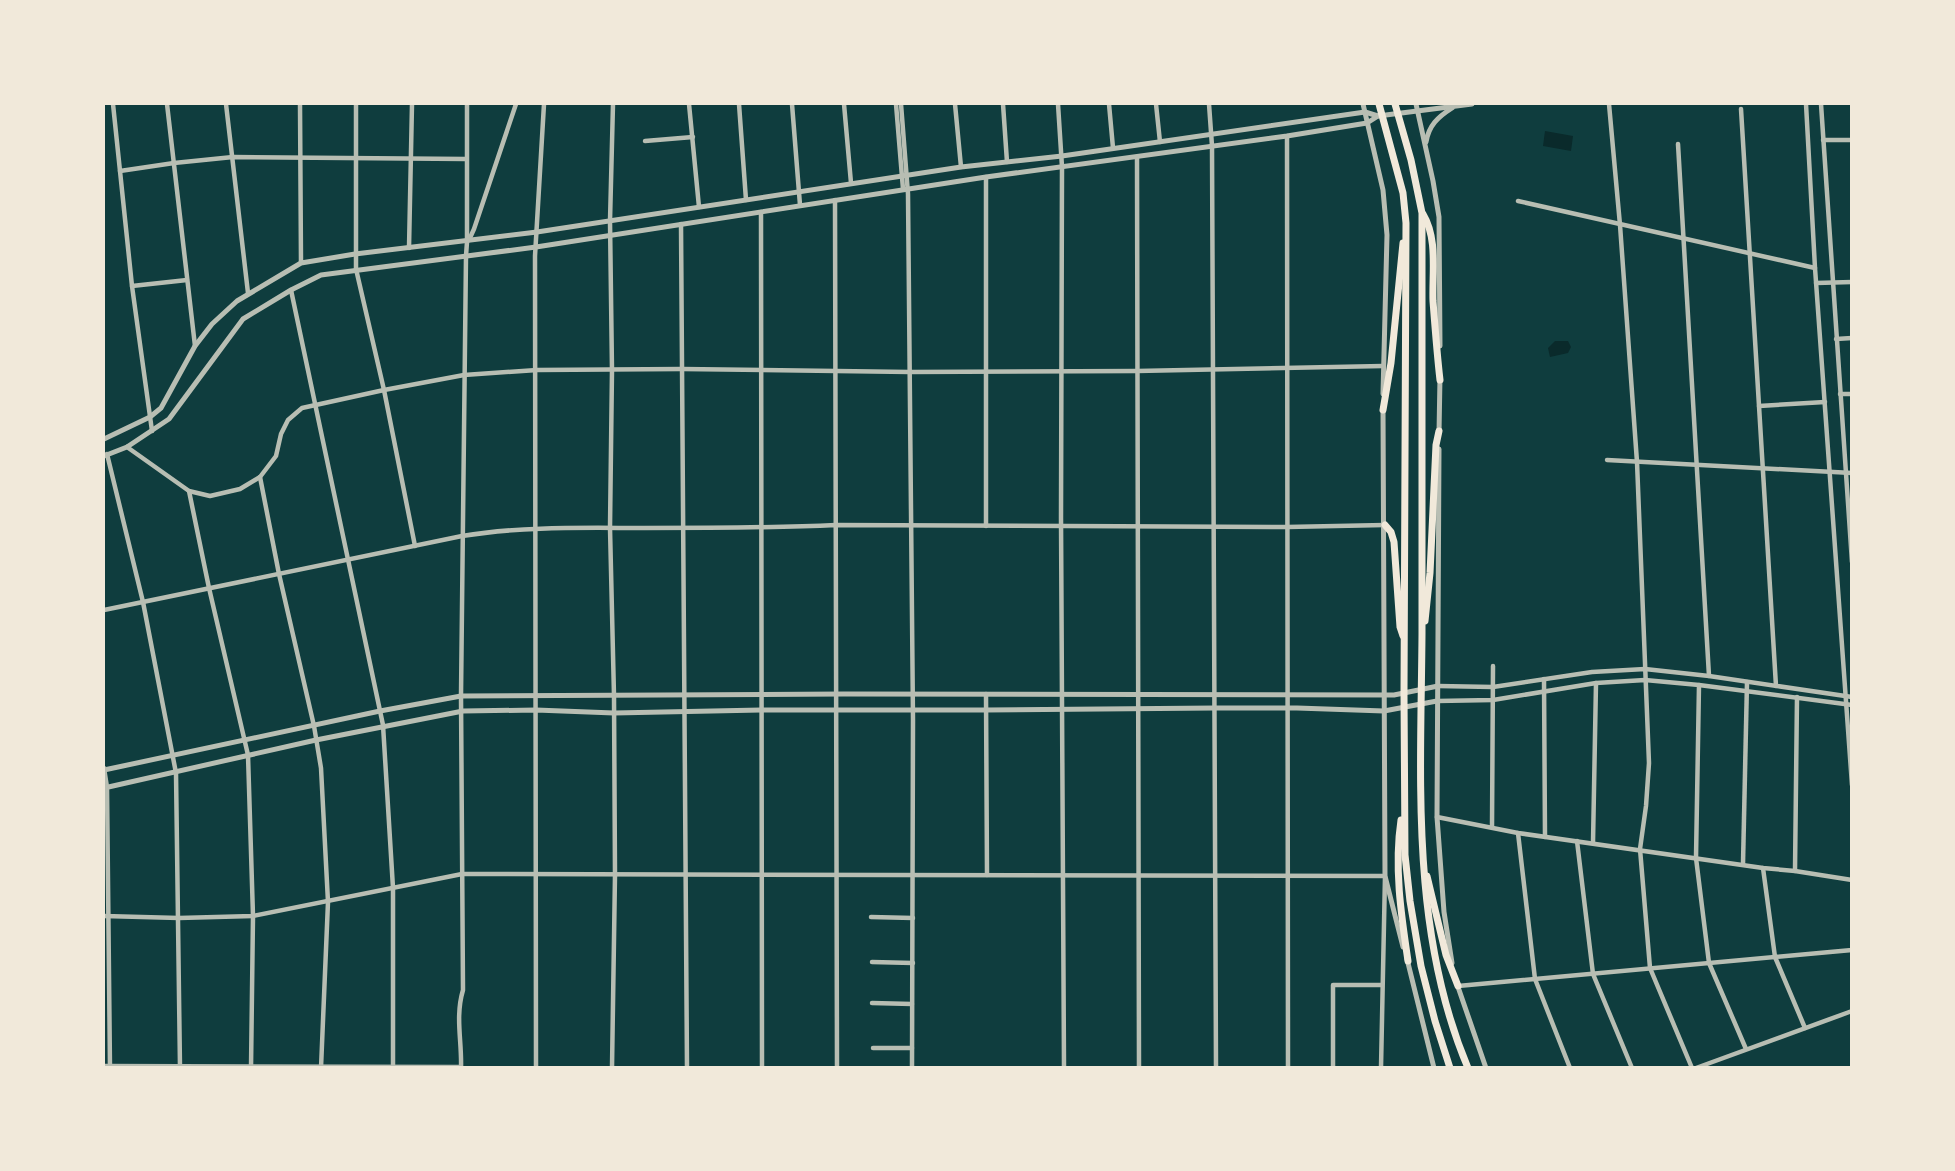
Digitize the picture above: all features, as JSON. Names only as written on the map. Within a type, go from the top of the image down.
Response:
[{"type":"highway","points":[[1379,104],[1380,116],[1401,183],[1406,223],[1405,855],[1421,966],[1435,1022],[1450,1068]]},
{"type":"highway","points":[[1395,104],[1411,160],[1422,213],[1420,690],[1422,853],[1433,950],[1447,1004],[1468,1068]]},
{"type":"highway","points":[[1422,213],[1429,224],[1432,236],[1433,299],[1440,380]]},
{"type":"highway","points":[[1383,410],[1391,363],[1401,252],[1406,223]]},
{"type":"highway","points":[[1422,641],[1427,610],[1436,445],[1439,431]]},
{"type":"highway","points":[[1385,525],[1391,532],[1394,542],[1400,627],[1406,643]]},
{"type":"highway","points":[[1405,797],[1398,843],[1398,866],[1399,900],[1408,961]]},
{"type":"highway","points":[[1422,853],[1446,956],[1458,986]]},
{"type":"street","points":[[113,104],[132,286],[152,431]]},
{"type":"street","points":[[167,104],[195,346]]},
{"type":"street","points":[[226,104],[248,293]]},
{"type":"street","points":[[300,104],[301,263]]},
{"type":"street","points":[[356,104],[356,269],[384,390],[415,546]]},
{"type":"street","points":[[409,248],[412,104]]},
{"type":"street","points":[[467,104],[461,696],[463,711],[463,990],[459,1004],[458,1032],[462,1045],[462,1067],[108,1067],[104,769],[461,696],[1404,694],[1438,686],[1493,687],[1592,672],[1644,669],[1849,696]]},
{"type":"street","points":[[467,242],[474,229],[516,104]]},
{"type":"street","points":[[536,1068],[534,529],[537,370],[536,247],[544,104]]},
{"type":"street","points":[[612,1068],[615,875],[614,696],[609,528],[612,370],[610,221],[613,104]]},
{"type":"street","points":[[689,104],[699,207]]},
{"type":"street","points":[[739,104],[746,200]]},
{"type":"street","points":[[792,104],[800,205]]},
{"type":"street","points":[[844,104],[851,183]]},
{"type":"street","points":[[896,104],[905,189],[910,372],[913,711],[912,1068]]},
{"type":"street","points":[[901,104],[904,176]]},
{"type":"street","points":[[956,104],[962,167]]},
{"type":"street","points":[[1003,104],[1007,162]]},
{"type":"street","points":[[1058,104],[1062,156],[1061,526],[1064,1068]]},
{"type":"street","points":[[1109,104],[1113,148]]},
{"type":"street","points":[[1156,104],[1160,142]]},
{"type":"street","points":[[1209,104],[1212,146],[1216,1068]]},
{"type":"street","points":[[1363,104],[1383,190],[1387,235],[1383,366],[1385,876],[1381,1068]]},
{"type":"street","points":[[1416,104],[1438,216],[1440,380],[1437,817],[1444,912],[1451,961],[1486,1068]]},
{"type":"street","points":[[1443,104],[1453,107]]},
{"type":"street","points":[[180,1067],[176,773],[143,602],[105,455],[127,447],[169,419],[243,319],[321,275],[536,247],[986,177],[1287,136],[1367,123],[1380,116],[1472,104]]},
{"type":"street","points":[[1609,104],[1620,225],[1636,462],[1649,763],[1640,849],[1650,968],[1694,1068],[1851,1011]]},
{"type":"street","points":[[1806,104],[1816,283],[1849,696],[1851,785]]},
{"type":"street","points":[[1821,104],[1840,394],[1848,473],[1851,562]]},
{"type":"street","points":[[1426,146],[1431,124],[1453,107]]},
{"type":"street","points":[[1741,108],[1776,686]]},
{"type":"street","points":[[104,439],[150,417],[162,408],[195,346],[212,324],[248,293],[301,263],[355,254],[467,242],[851,183],[1062,156],[1365,112],[1380,116]]},
{"type":"street","points":[[1287,136],[1288,1068]]},
{"type":"street","points":[[645,141],[693,137]]},
{"type":"street","points":[[1823,140],[1851,140]]},
{"type":"street","points":[[1678,144],[1709,676]]},
{"type":"street","points":[[120,171],[233,157],[466,159]]},
{"type":"street","points":[[1137,157],[1139,1068]]},
{"type":"street","points":[[986,177],[986,526]]},
{"type":"street","points":[[835,200],[837,1068]]},
{"type":"street","points":[[1518,201],[1815,268]]},
{"type":"street","points":[[761,212],[762,1068]]},
{"type":"street","points":[[681,224],[687,1068]]},
{"type":"street","points":[[132,286],[188,280]]},
{"type":"street","points":[[1816,283],[1851,282]]},
{"type":"street","points":[[291,290],[383,725],[393,888],[393,1067]]},
{"type":"street","points":[[1836,339],[1851,338]]},
{"type":"street","points":[[127,447],[189,491],[210,496],[240,489],[260,477],[276,456],[281,434],[288,420],[302,408],[464,375],[537,370],[1137,371],[1383,366]]},
{"type":"street","points":[[1840,394],[1851,394]]},
{"type":"street","points":[[1759,406],[1825,402]]},
{"type":"street","points":[[1607,460],[1848,473]]},
{"type":"street","points":[[260,477],[321,768],[328,902],[321,1067]]},
{"type":"street","points":[[189,491],[248,755],[254,916],[250,1067]]},
{"type":"street","points":[[104,610],[462,536],[501,530],[761,528],[836,525],[1287,527],[1385,525]]},
{"type":"street","points":[[1492,827],[1493,666]]},
{"type":"street","points":[[1544,679],[1545,837]]},
{"type":"street","points":[[105,787],[383,725],[463,711],[536,710],[614,713],[761,710],[1288,708],[1384,711],[1437,700],[1493,700],[1596,683],[1645,680],[1849,705]]},
{"type":"street","points":[[1743,864],[1748,682]]},
{"type":"street","points":[[1593,843],[1596,683]]},
{"type":"street","points":[[1699,685],[1696,858],[1709,963],[1746,1049]]},
{"type":"street","points":[[986,694],[987,875]]},
{"type":"street","points":[[1795,870],[1797,697]]},
{"type":"street","points":[[1437,817],[1577,842],[1640,849],[1762,868],[1795,870],[1851,880]]},
{"type":"street","points":[[1518,833],[1534,979],[1570,1068]]},
{"type":"street","points":[[1577,842],[1593,974],[1632,1068]]},
{"type":"street","points":[[1762,868],[1775,957],[1805,1028]]},
{"type":"street","points":[[106,916],[178,918],[254,916],[462,874],[1385,876]]},
{"type":"street","points":[[1385,876],[1434,1068]]},
{"type":"street","points":[[871,917],[913,918]]},
{"type":"street","points":[[1458,986],[1851,950]]},
{"type":"street","points":[[872,962],[913,963]]},
{"type":"street","points":[[1333,1068],[1333,985],[1382,985]]},
{"type":"street","points":[[872,1004],[912,1004]]},
{"type":"street","points":[[873,1048],[912,1048]]},
{"type":"water","points":[[1545,131],[1573,136],[1571,151],[1543,146]]},
{"type":"water","points":[[1555,341],[1568,341],[1571,347],[1568,353],[1550,357],[1548,348]]}]
